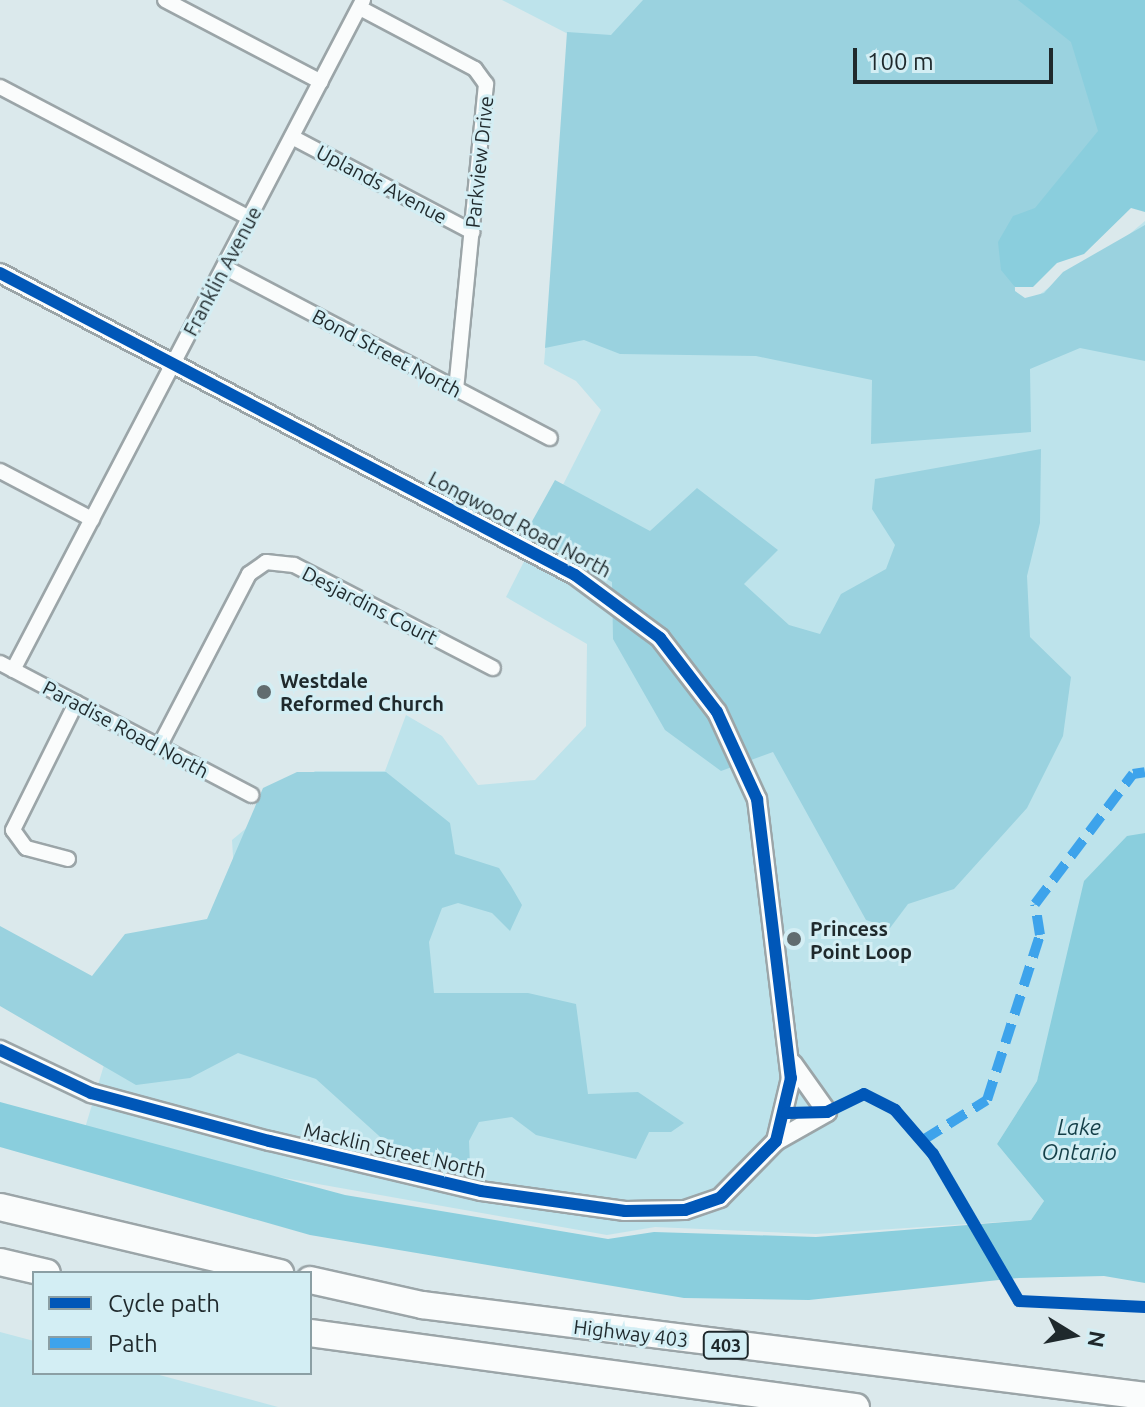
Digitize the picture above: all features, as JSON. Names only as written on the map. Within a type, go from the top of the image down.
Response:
[{"type":"highway","points":[[0,1207],[272,1271]]},
{"type":"highway","points":[[0,1262],[38,1271]]},
{"type":"highway","name":"Highway 403","points":[[312,1280],[422,1305],[1145,1396]]},
{"type":"highway","name":"403","points":[[312,1333],[856,1407]]},
{"type":"street","points":[[165,0],[321,82]]},
{"type":"street","name":"Franklin Avenue","points":[[7,667],[92,519],[361,4]]},
{"type":"street","name":"Parkview Drive","points":[[361,4],[484,79],[456,389]]},
{"type":"street","points":[[0,87],[249,218]]},
{"type":"street","name":"Uplands Avenue","points":[[292,137],[472,232]]},
{"type":"street","name":"Bond Street North","points":[[224,267],[550,438]]},
{"type":"street","name":"Longwood Road North","points":[[0,273],[575,575],[611,596],[676,655],[717,712],[757,799],[790,1058],[787,1113],[774,1143]]},
{"type":"street","points":[[0,471],[92,519]]},
{"type":"street","name":"Desjardins Court","points":[[159,747],[249,574],[266,562],[294,565],[493,668]]},
{"type":"street","name":"Paradise Road North","points":[[7,667],[251,795]]},
{"type":"street","points":[[68,859],[26,848],[13,830],[76,703]]},
{"type":"street","name":"Macklin Street North","points":[[0,1050],[91,1093],[269,1141],[481,1191],[625,1211],[685,1210],[720,1198],[774,1143]]},
{"type":"street","points":[[774,1143],[827,1112],[790,1058]]},
{"type":"shaded area","points":[[502,0],[823,0],[1002,223],[1015,313],[1067,274],[1094,264],[1145,221],[1145,833],[1127,837],[1058,1008],[1037,1081],[997,1144],[1044,1201],[1031,1220],[816,1234],[655,1227],[607,1235],[267,1175],[85,1128],[129,982],[218,928],[235,889],[232,840],[315,771],[385,771],[406,715],[442,736],[478,785],[535,780],[586,726],[587,644],[506,597],[601,410],[576,381],[544,364],[572,36]]},
{"type":"shaded area","points":[[643,0],[1046,0],[1097,78],[1100,145],[1014,253],[1015,291],[1025,298],[1044,293],[1063,272],[1145,225],[1145,361],[1080,348],[1030,369],[1031,432],[871,444],[872,380],[756,356],[620,354],[584,340],[545,348],[567,32],[611,35]]},
{"type":"shaded area","points":[[1041,449],[1040,523],[1027,576],[1030,637],[1071,677],[1063,736],[1027,808],[954,889],[908,904],[890,928],[866,920],[773,752],[721,771],[665,730],[613,639],[612,582],[525,534],[555,480],[650,531],[697,488],[778,550],[744,584],[789,625],[820,634],[841,594],[886,569],[895,545],[872,509],[875,479]]},
{"type":"shaded area","points":[[297,772],[386,772],[450,823],[455,854],[499,868],[511,886],[522,905],[510,931],[492,913],[458,903],[442,908],[429,942],[434,993],[528,993],[576,1004],[588,1094],[638,1092],[684,1123],[671,1132],[649,1132],[636,1159],[536,1135],[512,1117],[479,1122],[469,1141],[470,1166],[388,1144],[316,1079],[238,1053],[190,1078],[136,1085],[0,1006],[0,926],[92,976],[125,934],[207,919],[263,788]]},
{"type":"shaded area","points":[[0,1332],[32,1340],[32,1375],[159,1375],[278,1407],[0,1407]]},
{"type":"water","points":[[1018,0],[1145,0],[1145,212],[1131,208],[1084,254],[1057,263],[1033,287],[1015,287],[1001,270],[998,242],[1013,216],[1035,208],[1098,131],[1071,42]]},
{"type":"water","name":"Lake Ontario","points":[[1145,833],[1145,1283],[1104,1276],[1019,1278],[809,1300],[684,1298],[310,1235],[0,1147],[0,1102],[345,1195],[608,1239],[654,1232],[816,1237],[1031,1220],[1044,1201],[997,1144],[1037,1081],[1084,881],[1127,836]]},
{"type":"marked path","points":[[923,1140],[987,1100],[1040,935],[1035,904],[1133,774],[1145,772]]},
{"type":"cycle path","points":[[0,273],[575,575],[660,638],[717,712],[757,799],[791,1078],[776,1141],[720,1198],[685,1210],[625,1211],[481,1191],[269,1141],[91,1093],[0,1050]]},
{"type":"cycle path","points":[[787,1113],[827,1112],[864,1094],[895,1110],[933,1154],[1019,1301],[1145,1307]]},
{"type":"place","name":"Westdale Reformed Church","points":[[264,692]]},
{"type":"place","name":"Princess Point Loop","points":[[794,939]]}]
